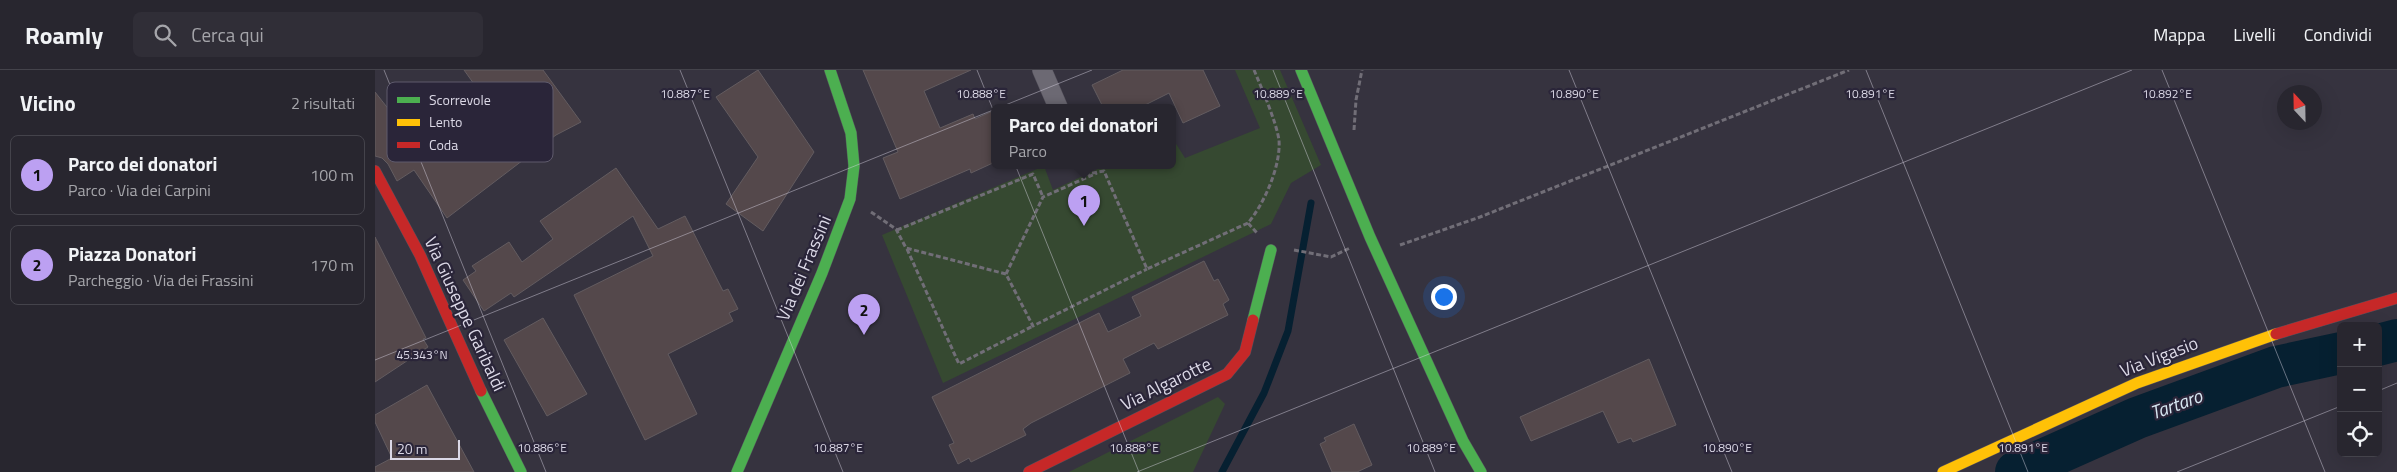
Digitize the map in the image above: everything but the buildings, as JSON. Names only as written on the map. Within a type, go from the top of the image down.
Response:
[{"type":"street","name":"Via dei Frassini","points":[[737,472],[761,409],[808,306],[851,198],[853,142],[849,119],[829,70]]},
{"type":"street","points":[[1042,70],[1057,104]]},
{"type":"street","points":[[1301,70],[1378,253],[1463,441],[1481,472]]},
{"type":"street","name":"Via Giuseppe Garibaldi","points":[[375,171],[421,255],[464,357],[521,472]]},
{"type":"street","name":"Via Algarotte","points":[[1029,472],[1227,374],[1245,352],[1271,250]]},
{"type":"street","name":"Via Vigasio","points":[[1943,472],[2094,402],[2164,372],[2240,346],[2397,298]]},
{"type":"street","points":[[1463,441],[1470,472]]},
{"type":"path","points":[[851,198],[897,230],[959,364],[1147,269],[1248,223],[1256,213],[1274,173],[1279,140],[1254,70]]},
{"type":"path","points":[[1356,136],[1354,129],[1356,100],[1362,70]]},
{"type":"path","points":[[1378,253],[1489,213],[1849,70]]},
{"type":"path","points":[[1085,169],[1087,174],[1104,171]]},
{"type":"path","points":[[1104,171],[1147,269]]},
{"type":"path","points":[[1006,274],[1043,197],[1104,171]]},
{"type":"path","points":[[897,230],[1033,174],[1043,197]]},
{"type":"path","points":[[1248,223],[1271,250]]},
{"type":"path","points":[[1288,249],[1331,258],[1353,246]]},
{"type":"path","points":[[906,248],[1006,274],[1033,326]]},
{"type":"green space","points":[[1235,70],[1280,70],[1321,165],[1291,183],[1271,224],[943,383],[882,235],[1037,169],[1045,169],[1053,190],[1098,169],[1176,169],[1176,144],[1185,158],[1260,128]]},
{"type":"green space","points":[[1218,397],[1225,404],[1193,472],[1069,472]]},
{"type":"waterway","points":[[1222,472],[1264,393],[1288,331],[1311,203]]},
{"type":"waterway","name":"Tartaro","points":[[2382,344],[2397,340]]},
{"type":"waterway","name":"Tartaro","points":[[2016,472],[2137,418],[2276,367],[2337,354]]},
{"type":"traffic: fast","points":[[737,472],[822,273],[850,199],[854,166],[851,133],[830,70]]},
{"type":"traffic: fast","points":[[1301,70],[1370,237],[1463,441],[1481,472]]},
{"type":"traffic: fast","points":[[1253,320],[1271,250]]},
{"type":"traffic: fast","points":[[481,391],[521,472]]},
{"type":"traffic: slow","points":[[1943,472],[2137,383],[2276,334]]},
{"type":"traffic: jam","points":[[375,171],[420,255],[481,391]]},
{"type":"traffic: jam","points":[[2276,334],[2397,298]]},
{"type":"traffic: jam","points":[[1029,472],[1227,374],[1245,352],[1253,320]]},
{"type":"place","name":"Parco dei donatori","points":[[1084,226]]},
{"type":"place","name":"Piazza Donatori","points":[[864,335]]}]
